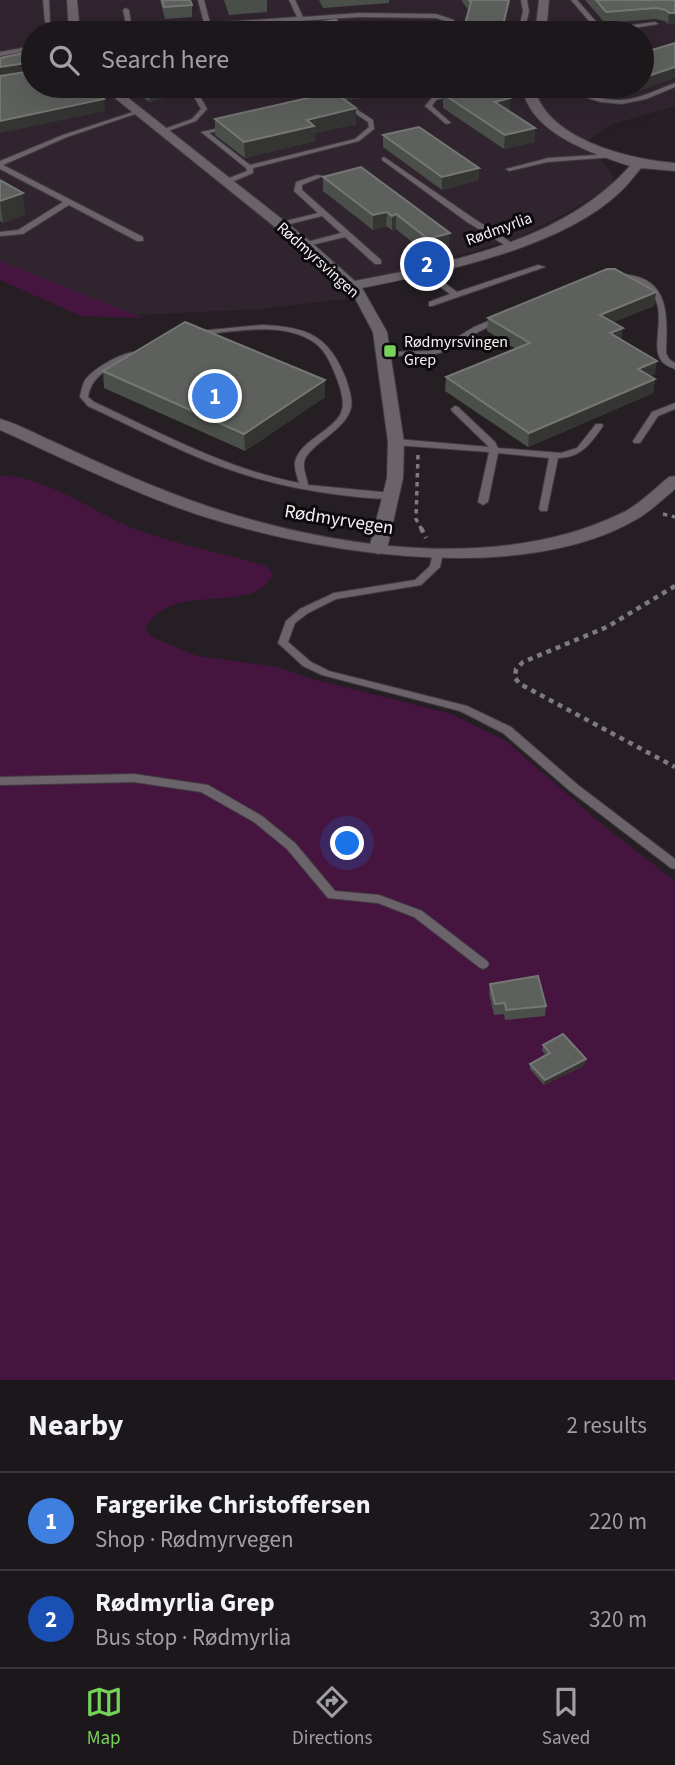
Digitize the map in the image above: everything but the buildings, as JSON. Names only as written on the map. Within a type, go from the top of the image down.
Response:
[{"type":"street","points":[[72,0],[74,21]]},
{"type":"street","points":[[543,21],[544,0]]},
{"type":"street","name":"Rødmyrsvingen","points":[[121,98],[306,245],[352,286],[376,324],[384,354],[396,442],[392,496],[379,549]]},
{"type":"street","points":[[532,98],[549,123],[612,156],[638,164],[675,167]]},
{"type":"street","name":"Rødmyrlia","points":[[352,286],[512,244],[565,221],[612,192],[623,185],[638,164]]},
{"type":"street","name":"Rødmyrvegen","points":[[0,424],[206,512],[289,534],[379,549],[438,553],[521,549],[584,534],[640,509],[675,481]]},
{"type":"lane","points":[[46,0],[48,21]]},
{"type":"lane","points":[[201,0],[206,21]]},
{"type":"lane","points":[[292,0],[300,18]]},
{"type":"lane","points":[[524,0],[526,11],[524,21]]},
{"type":"lane","points":[[574,0],[592,21]]},
{"type":"lane","points":[[126,10],[128,21]]},
{"type":"lane","points":[[242,21],[324,16],[436,16],[452,21]]},
{"type":"lane","points":[[324,16],[324,21]]},
{"type":"lane","points":[[4,53],[18,61]]},
{"type":"lane","points":[[654,93],[675,85]]},
{"type":"lane","points":[[163,131],[194,120],[204,109],[198,98]]},
{"type":"lane","points":[[249,167],[357,140],[365,135],[372,128],[371,121],[336,98]]},
{"type":"lane","points":[[438,98],[430,102],[431,110],[448,123]]},
{"type":"lane","points":[[597,98],[617,105],[642,98]]},
{"type":"lane","points":[[326,104],[340,101]]},
{"type":"lane","points":[[0,165],[65,136],[138,112]]},
{"type":"lane","points":[[227,182],[247,175],[251,172],[249,167],[204,132],[231,126]]},
{"type":"lane","points":[[509,169],[548,160],[612,156]]},
{"type":"lane","points":[[384,159],[470,220],[512,244]]},
{"type":"lane","points":[[0,165],[140,239]]},
{"type":"lane","points":[[319,176],[297,187],[303,197],[378,262]]},
{"type":"lane","points":[[0,234],[20,232],[68,202]]},
{"type":"lane","points":[[281,225],[321,214]]},
{"type":"lane","points":[[306,245],[346,234]]},
{"type":"lane","points":[[432,304],[541,267]]},
{"type":"lane","points":[[421,270],[456,295]]},
{"type":"lane","points":[[609,276],[632,278],[655,288],[662,305],[662,353],[665,360],[675,367]]},
{"type":"lane","points":[[384,354],[430,353],[444,349],[477,329],[511,315]]},
{"type":"lane","points":[[187,335],[256,328],[293,330],[309,334],[330,350],[338,365],[347,409],[343,418],[302,456],[299,464],[304,486]]},
{"type":"lane","points":[[138,352],[103,369],[87,383],[85,397],[91,404],[228,466],[304,486],[392,496]]},
{"type":"lane","points":[[636,441],[655,414],[675,406]]},
{"type":"lane","points":[[455,409],[489,438],[494,449],[483,502]]},
{"type":"lane","points":[[396,442],[562,456],[580,450],[599,426]]},
{"type":"lane","points":[[544,509],[554,455]]},
{"type":"lane","points":[[438,553],[435,566],[429,575],[418,583],[334,596],[304,611],[291,621],[283,643],[307,664],[326,673],[463,708],[506,730],[573,788],[675,865]]},
{"type":"lane","points":[[0,781],[134,778],[204,788],[258,819],[291,846],[331,895],[379,900],[418,914],[483,964]]},
{"type":"path","points":[[663,514],[675,517]]},
{"type":"path","points":[[675,586],[607,628],[523,662],[516,669],[515,678],[520,684],[675,767]]},
{"type":"shaded area","points":[[0,0],[675,0],[675,106],[610,125],[585,143],[612,173],[613,181],[604,190],[570,211],[518,238],[426,265],[342,284],[352,298],[262,309],[135,315],[0,261]]},
{"type":"shaded area","points":[[0,261],[144,318],[81,316],[0,280]]},
{"type":"shaded area","points":[[0,476],[34,481],[135,529],[266,566],[273,574],[263,587],[249,594],[174,605],[157,614],[145,629],[152,637],[197,656],[277,667],[312,679],[451,714],[506,741],[604,826],[675,881],[675,1380],[0,1380]]},
{"type":"place","name":"Rødmyrlia Grep","points":[[427,264]]},
{"type":"place","name":"Rødmyrsvingen Grep","points":[[390,351]]},
{"type":"place","name":"Fargerike Christoffersen","points":[[215,396]]}]
